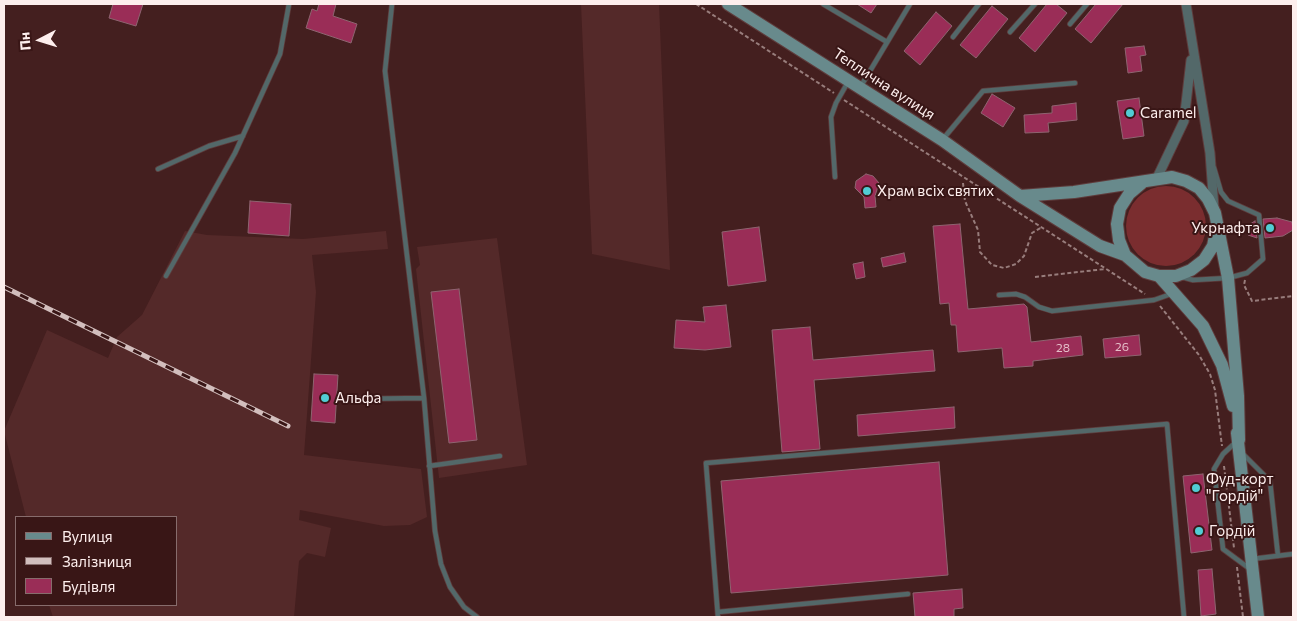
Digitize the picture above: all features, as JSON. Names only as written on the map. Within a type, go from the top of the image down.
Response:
[{"type":"main road","name":"Теплична вулиця","points":[[728,4],[942,140],[1020,196],[1100,246],[1126,255]]},
{"type":"main road","points":[[1020,196],[1074,192],[1142,183],[1157,178],[1172,177],[1186,181],[1199,188],[1208,199],[1215,213],[1216,229],[1213,246],[1204,260],[1191,270],[1176,276],[1159,276],[1146,272],[1126,255],[1118,240],[1117,224],[1120,208],[1129,194],[1142,183]]},
{"type":"main road","points":[[1216,229],[1224,254],[1228,278],[1238,396],[1239,444],[1258,617]]},
{"type":"main road","points":[[1159,276],[1203,326],[1222,365],[1239,444]]},
{"type":"street","points":[[1186,4],[1210,153],[1215,213]]},
{"type":"street","points":[[1157,178],[1184,121],[1192,49]]},
{"type":"lane","points":[[166,276],[242,136],[280,54],[289,4]]},
{"type":"lane","points":[[392,4],[384,71],[424,398],[429,466],[441,564],[457,598],[477,617]]},
{"type":"lane","points":[[823,4],[886,42]]},
{"type":"lane","points":[[860,88],[910,4]]},
{"type":"lane","points":[[953,37],[979,4]]},
{"type":"lane","points":[[1010,32],[1035,4]]},
{"type":"lane","points":[[1070,24],[1087,4]]},
{"type":"lane","points":[[834,177],[831,118],[839,97],[849,81]]},
{"type":"lane","points":[[942,140],[982,91],[1075,83]]},
{"type":"lane","points":[[158,169],[209,146],[242,136]]},
{"type":"lane","points":[[1176,276],[1193,280],[1228,278],[1247,273],[1263,259],[1259,215],[1228,201],[1224,196],[1221,192],[1210,153]]},
{"type":"lane","points":[[998,295],[1016,294],[1025,297],[1039,308],[1052,311],[1154,300],[1175,292]]},
{"type":"lane","points":[[352,399],[424,398]]},
{"type":"lane","points":[[908,594],[718,615],[706,463],[1167,424],[1184,617]]},
{"type":"lane","points":[[1278,556],[1270,481],[1239,444],[1223,454],[1214,469],[1223,549],[1236,560],[1251,565],[1278,556],[1293,554]]},
{"type":"lane","points":[[429,466],[500,456]]},
{"type":"path","points":[[696,4],[1154,300],[1165,311],[1206,366],[1215,390],[1242,617]]},
{"type":"path","points":[[963,183],[965,201],[978,230],[980,252],[992,265],[1004,268],[1016,264],[1024,256],[1030,235],[1042,227]]},
{"type":"path","points":[[1035,277],[1106,269]]},
{"type":"path","points":[[1247,273],[1244,285],[1252,302],[1293,296]]},
{"type":"shaded area","points":[[581,4],[659,4],[670,270],[592,254]]},
{"type":"shaded area","points":[[1166,186],[1181,189],[1194,198],[1203,211],[1206,226],[1203,241],[1194,254],[1181,263],[1166,266],[1151,263],[1138,254],[1129,241],[1126,226],[1129,211],[1138,198],[1151,189]]},
{"type":"shaded area","points":[[185,231],[207,235],[303,239],[386,231],[388,249],[312,255],[316,292],[304,455],[421,469],[427,517],[410,525],[384,526],[300,510],[299,520],[331,528],[325,557],[307,553],[299,561],[294,617],[53,617],[49,606],[178,606],[178,516],[26,516],[4,431],[47,330],[108,358],[117,337],[142,315]]},
{"type":"shaded area","points":[[497,238],[527,465],[439,478],[416,269],[420,265],[417,247]]},
{"type":"building","points":[[113,4],[143,4],[136,26],[109,18]]},
{"type":"building","points":[[319,4],[336,4],[333,16],[357,24],[351,43],[306,28],[312,9],[317,11]]},
{"type":"building","points":[[857,4],[877,4],[871,13]]},
{"type":"building","points":[[1047,4],[1056,4],[1067,13],[1035,52],[1019,38]]},
{"type":"building","points":[[1096,4],[1123,4],[1091,43],[1075,29]]},
{"type":"building","points":[[992,6],[1008,19],[976,58],[960,45]]},
{"type":"building","points":[[936,12],[952,26],[920,65],[904,51]]},
{"type":"building","points":[[1144,46],[1146,55],[1140,56],[1142,71],[1128,73],[1125,48]]},
{"type":"building","points":[[992,94],[1015,108],[1003,127],[981,113]]},
{"type":"building","name":"Caramel","points":[[1139,98],[1144,136],[1123,139],[1117,101]]},
{"type":"building","points":[[1076,103],[1077,120],[1048,123],[1049,132],[1025,133],[1024,115],[1052,113],[1052,106]]},
{"type":"building","name":"Храм всіх святих","points":[[866,174],[873,176],[879,183],[875,196],[876,207],[865,208],[864,197],[855,188],[856,181]]},
{"type":"building","points":[[250,201],[291,204],[289,236],[248,233]]},
{"type":"building","name":"Укрнафта","points":[[1277,218],[1292,222],[1293,230],[1283,236],[1265,238],[1263,219]]},
{"type":"building","points":[[1255,221],[1257,238],[1248,235],[1247,226]]},
{"type":"building","points":[[960,224],[968,309],[1024,304],[1027,307],[1031,342],[1081,336],[1083,355],[1033,361],[1033,366],[1004,368],[1002,348],[958,352],[956,325],[951,325],[949,303],[940,304],[933,226]]},
{"type":"building","points":[[759,227],[766,281],[728,286],[722,232]]},
{"type":"building","points":[[904,253],[906,262],[883,267],[881,258]]},
{"type":"building","points":[[863,262],[865,277],[856,279],[853,264]]},
{"type":"building","points":[[459,289],[477,440],[449,443],[431,292]]},
{"type":"building","points":[[726,305],[731,347],[705,350],[674,348],[676,320],[705,322],[703,307]]},
{"type":"building","points":[[810,327],[813,360],[933,350],[935,371],[814,380],[820,449],[782,452],[772,330]]},
{"type":"building","points":[[1139,335],[1141,355],[1105,358],[1103,339]]},
{"type":"building","name":"Альфа","points":[[314,374],[338,375],[335,423],[311,421]]},
{"type":"building","points":[[954,407],[955,428],[858,436],[857,415]]},
{"type":"building","points":[[939,462],[948,575],[731,593],[721,481]]},
{"type":"building","name":"Гордій","points":[[1203,474],[1212,550],[1191,553],[1183,476]]},
{"type":"building","points":[[1212,569],[1216,614],[1201,616],[1198,570]]},
{"type":"building","points":[[962,589],[963,608],[954,609],[954,617],[915,617],[913,593]]},
{"type":"railway","points":[[4,287],[288,426]]},
{"type":"place","name":"Caramel","points":[[1130,113]]},
{"type":"place","name":"Храм всіх святих","points":[[867,191]]},
{"type":"place","name":"Укрнафта","points":[[1270,228]]},
{"type":"place","name":"Альфа","points":[[325,398]]},
{"type":"place","name":"Фуд-корт \"Гордій\"","points":[[1196,488]]},
{"type":"place","name":"Гордій","points":[[1199,531]]}]
